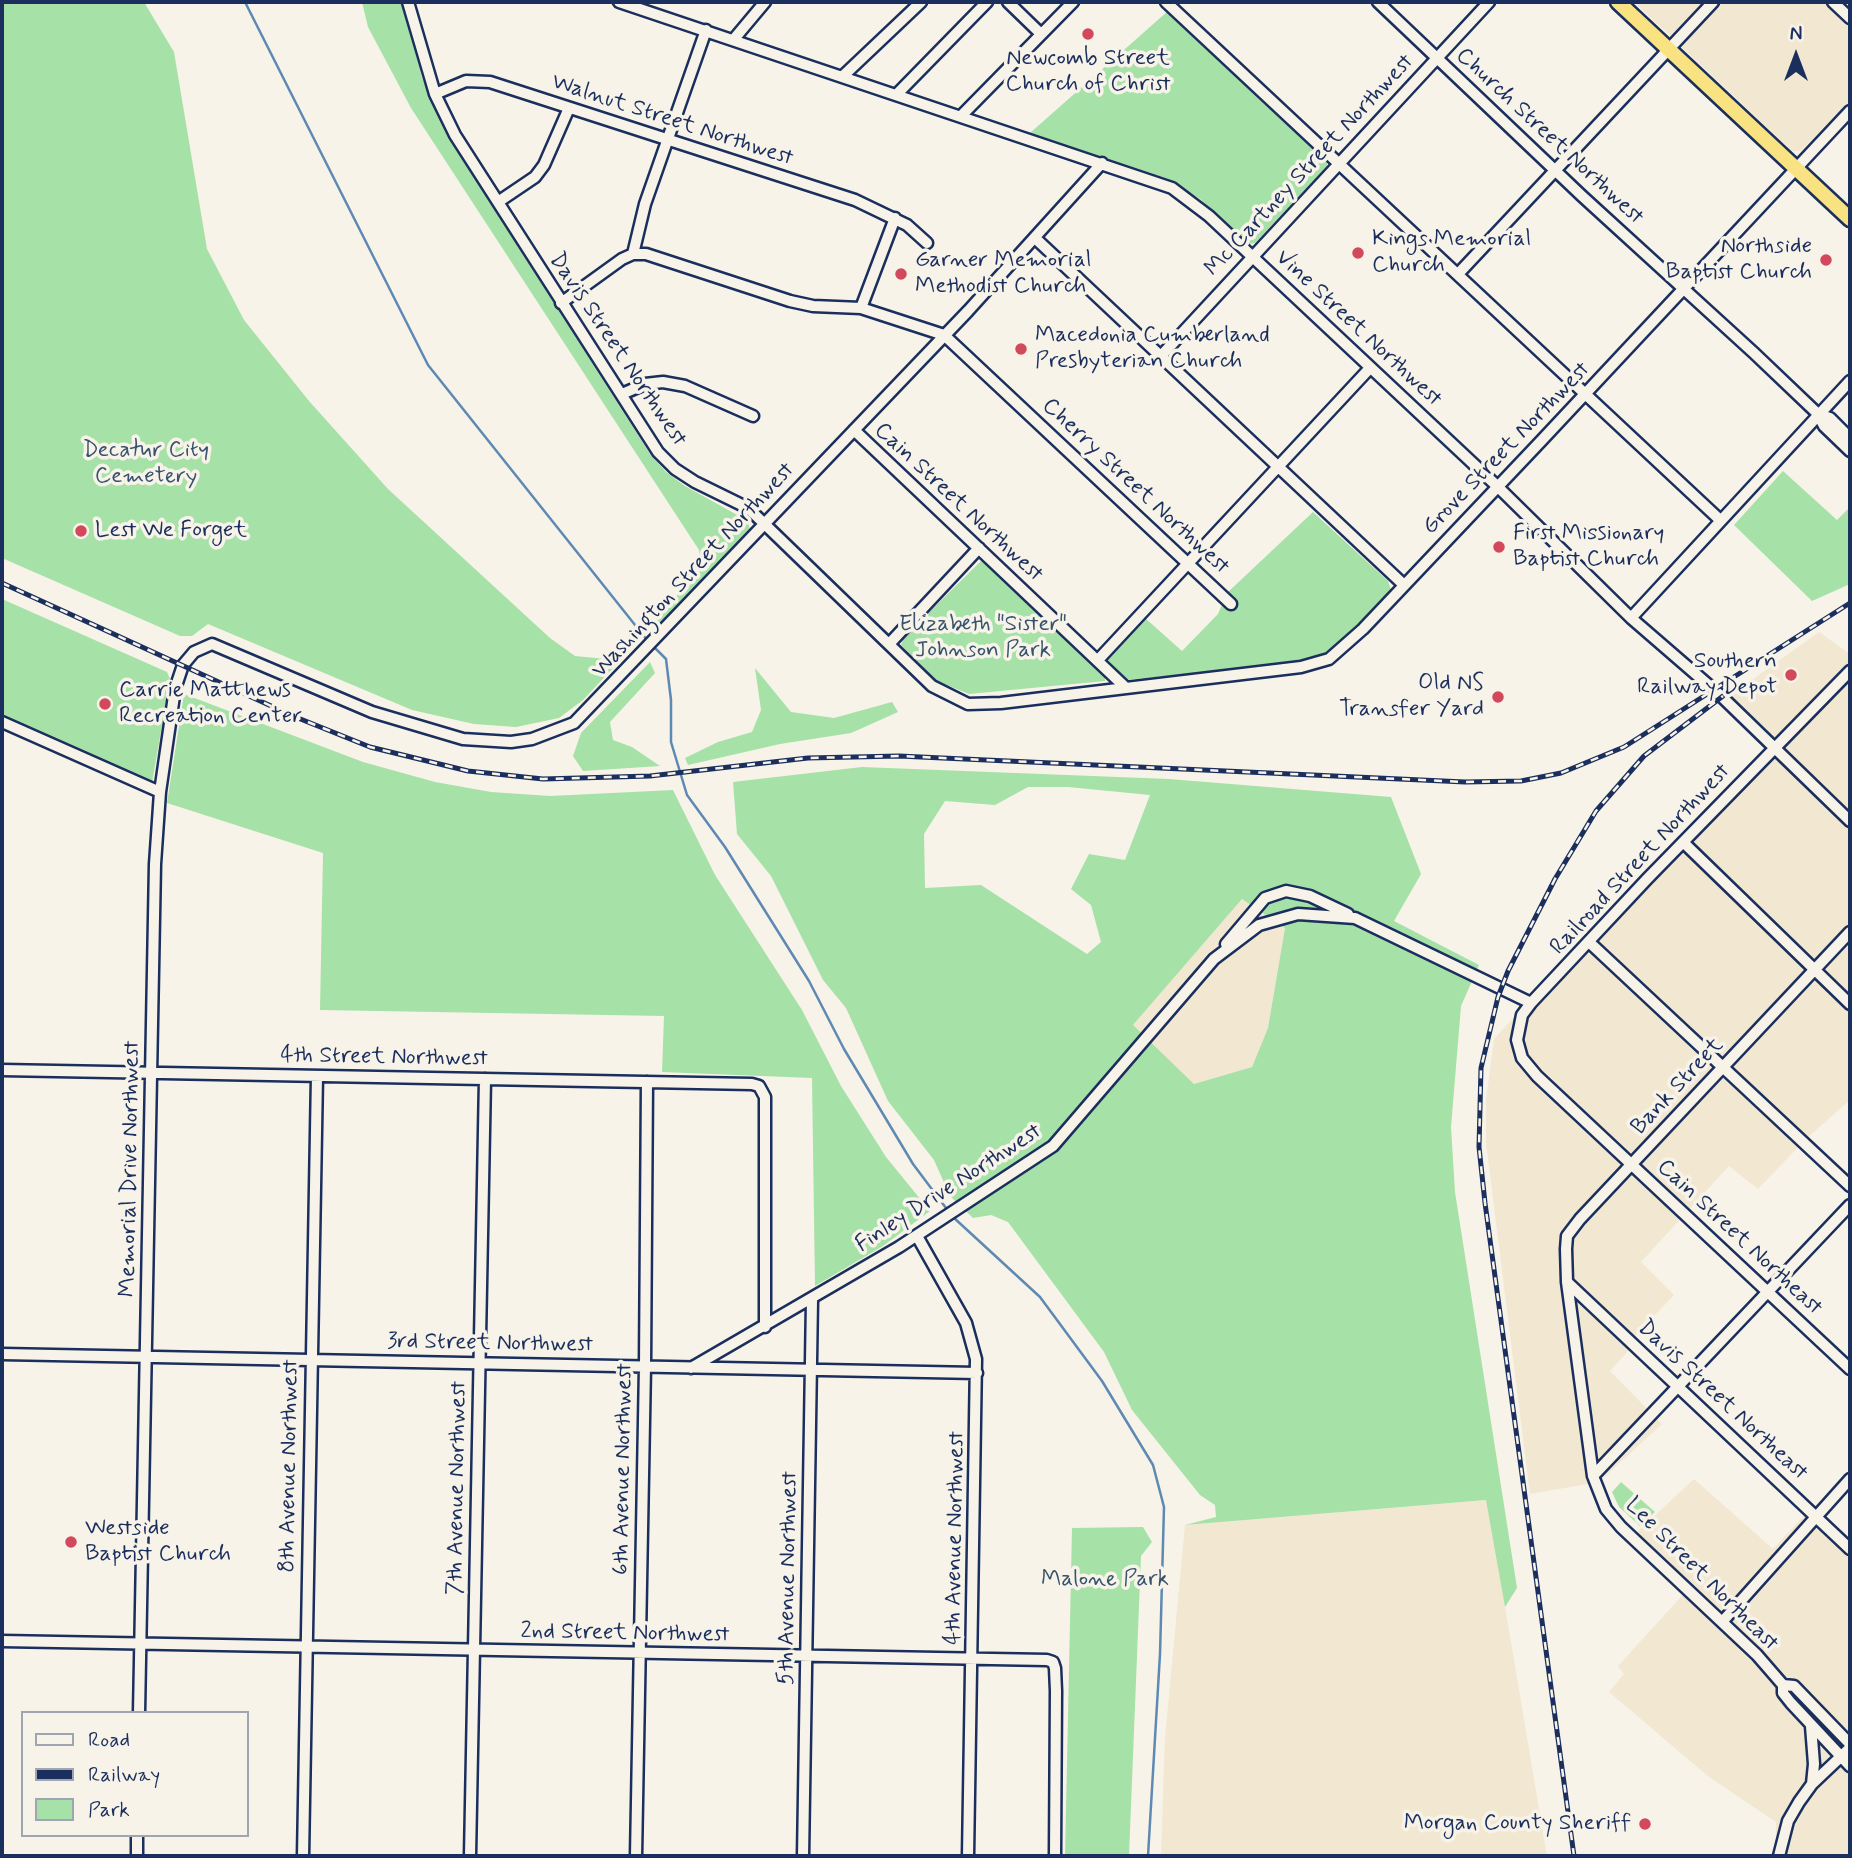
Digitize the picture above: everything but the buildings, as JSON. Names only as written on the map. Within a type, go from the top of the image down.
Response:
[{"type":"highway","points":[[1618,2],[1798,167],[1850,219]]},
{"type":"street","name":"Davis Street Northwest","points":[[408,2],[435,94],[455,135],[651,442],[675,468],[695,482],[737,501],[765,524],[932,686],[968,704],[1001,703],[1125,687]]},
{"type":"street","points":[[734,39],[765,2]]},
{"type":"street","points":[[843,76],[921,2]]},
{"type":"street","points":[[898,93],[987,2]]},
{"type":"street","points":[[1008,2],[1041,34]]},
{"type":"street","points":[[962,116],[1073,2]]},
{"type":"street","points":[[1166,2],[1720,519]]},
{"type":"street","name":"Church Street Northwest","points":[[1378,2],[1818,414],[1824,426],[1850,451]]},
{"type":"street","name":"Mc Cartney Street Northwest","points":[[1160,357],[1489,2]]},
{"type":"street","points":[[1458,274],[1713,2]]},
{"type":"street","points":[[1833,2],[1850,18]]},
{"type":"street","points":[[561,303],[633,254],[635,237],[706,30],[624,3]]},
{"type":"street","name":"Vine Street Northwest","points":[[706,30],[1172,188],[1209,216],[1497,486],[1631,618],[1715,690],[1850,821]]},
{"type":"street","name":"Walnut Street Northwest","points":[[435,94],[476,79],[855,200],[895,218],[918,232],[927,243]]},
{"type":"street","points":[[498,202],[535,177],[544,165],[569,108]]},
{"type":"street","name":"Grove Street Northwest","points":[[1125,687],[1318,664],[1338,653],[1586,394],[1850,111]]},
{"type":"street","name":"Washington Street Northwest","points":[[212,644],[372,712],[428,731],[489,741],[532,739],[574,723],[639,658],[944,335],[1102,163]]},
{"type":"street","points":[[861,308],[895,218]]},
{"type":"street","points":[[1035,238],[1404,585]]},
{"type":"street","name":"Cherry Street Northwest","points":[[633,254],[669,260],[790,301],[813,306],[861,308],[944,335],[1231,604]]},
{"type":"street","points":[[1098,660],[1370,368]]},
{"type":"street","points":[[1631,618],[1850,381]]},
{"type":"street","points":[[622,394],[645,384],[663,382],[685,386],[753,416]]},
{"type":"street","name":"Church Street Northwest","points":[[1818,414],[1830,418],[1850,438]]},
{"type":"street","name":"Cain Street Northwest","points":[[854,430],[1125,687]]},
{"type":"street","points":[[890,643],[979,548]]},
{"type":"street","name":"Memorial Drive Northwest","points":[[139,1711],[155,864],[160,792],[175,689],[180,671],[194,652],[212,644]]},
{"type":"street","name":"Railroad Street Northwest","points":[[1633,1164],[1528,1067],[1518,1046],[1522,1015],[1682,842],[1850,671]]},
{"type":"street","points":[[2,722],[81,760],[160,792]]},
{"type":"street","points":[[1682,842],[1850,1004]]},
{"type":"street","name":"Finley Drive Northwest","points":[[691,1368],[812,1300],[935,1224],[1053,1146],[1265,898],[1286,891],[1310,896],[1531,1003]]},
{"type":"street","name":"Finley Drive Northwest","points":[[1214,959],[1259,925],[1284,916],[1327,914],[1355,918]]},
{"type":"street","name":"Bank Street","points":[[1567,1282],[1567,1236],[1850,932]]},
{"type":"street","points":[[1590,942],[1850,1186]]},
{"type":"street","name":"4th Street Northwest","points":[[2,1070],[752,1084],[763,1091],[765,1326]]},
{"type":"street","name":"8th Avenue Northwest","points":[[303,1856],[317,1076]]},
{"type":"street","name":"7th Avenue Northwest","points":[[470,1856],[485,1079]]},
{"type":"street","name":"6th Avenue Northwest","points":[[636,1856],[647,1082]]},
{"type":"street","name":"Cain Street Northeast","points":[[1633,1164],[1850,1368]]},
{"type":"street","points":[[1593,1476],[1850,1205]]},
{"type":"street","name":"4th Avenue Northwest","points":[[916,1236],[966,1323],[972,1337],[977,1373],[968,1856]]},
{"type":"street","name":"Davis Street Northeast","points":[[1567,1282],[1850,1549]]},
{"type":"street","name":"Lee Street Northeast","points":[[1567,1282],[1593,1476],[1601,1499],[1620,1527],[1722,1622],[1783,1685],[1794,1686],[1850,1746],[1842,1757]]},
{"type":"street","name":"5th Avenue Northwest","points":[[803,1856],[812,1300]]},
{"type":"street","name":"3rd Street Northwest","points":[[2,1354],[977,1373]]},
{"type":"street","points":[[1722,1622],[1850,1479]]},
{"type":"street","name":"2nd Street Northwest","points":[[2,1641],[475,1651],[641,1651],[1053,1662],[1057,1748],[1055,1856]]},
{"type":"street","name":"Lee Street Northeast","points":[[1783,1685],[1783,1693],[1850,1766]]},
{"type":"street","points":[[1811,1725],[1814,1764],[1812,1784]]},
{"type":"street","points":[[1779,1856],[1788,1821],[1812,1784],[1842,1757]]},
{"type":"street","points":[[137,1837],[137,1856]]},
{"type":"shaded area","points":[[1634,2],[1850,2],[1850,127],[1836,114],[1801,151],[1792,151]]},
{"type":"shaded area","points":[[1819,632],[1850,654],[1850,1100],[1808,1137],[1758,1189],[1729,1166],[1641,1262],[1674,1295],[1634,1337],[1627,1352],[1610,1371],[1662,1424],[1599,1482],[1530,1494],[1486,1143],[1486,1100],[1494,1039],[1765,747],[1720,703]]},
{"type":"shaded area","points":[[1242,899],[1285,928],[1268,1028],[1252,1067],[1194,1084],[1133,1025]]},
{"type":"shaded area","points":[[1694,1479],[1773,1549],[1812,1507],[1850,1542],[1850,1741],[1835,1758],[1850,1772],[1850,1856],[1776,1856],[1776,1822],[1709,1777],[1609,1692],[1624,1674],[1618,1666],[1690,1587],[1634,1535]]},
{"type":"shaded area","points":[[1487,1500],[1547,1856],[1161,1856],[1165,1738],[1185,1525]]},
{"type":"green space","name":"Decatur City Cemetery","points":[[2,2],[144,2],[174,52],[207,249],[244,320],[309,401],[388,489],[550,638],[575,656],[606,659],[627,648],[631,649],[583,700],[559,718],[516,727],[474,724],[412,710],[208,624],[192,636],[180,636],[2,558]]},
{"type":"green space","points":[[362,2],[403,2],[422,78],[449,138],[650,454],[666,472],[685,486],[748,521],[750,530],[746,536],[657,627],[652,621],[698,574],[701,565],[699,550],[411,108],[368,27]]},
{"type":"green space","points":[[1168,11],[1327,161],[1327,166],[1255,243],[1248,244],[1200,199],[1168,179],[1030,133]]},
{"type":"green space","points":[[1783,471],[1837,520],[1850,507],[1850,584],[1812,601],[1734,525]]},
{"type":"green space","points":[[1313,512],[1388,581],[1391,590],[1336,647],[1315,661],[1126,680],[1105,661],[1145,618],[1182,651],[1218,614],[1227,593]]},
{"type":"green space","name":"Elizabeth \"Sister\" Johnson Park","points":[[982,560],[1105,677],[1105,681],[969,694],[937,681],[901,645],[904,637]]},
{"type":"green space","points":[[2,599],[167,672],[170,679],[152,783],[2,716]]},
{"type":"green space","points":[[650,662],[655,673],[610,722],[613,740],[632,747],[660,766],[583,771],[573,756],[581,733]]},
{"type":"green space","points":[[755,668],[791,712],[834,718],[892,702],[898,712],[851,733],[780,744],[688,765],[685,758],[718,742],[752,732],[761,710]]},
{"type":"green space","points":[[184,694],[363,762],[435,782],[491,792],[550,796],[673,790],[715,875],[802,1010],[841,1086],[886,1157],[930,1211],[883,1246],[815,1286],[812,1078],[662,1072],[664,1016],[320,1010],[323,853],[167,803]]},
{"type":"green space","points":[[862,767],[1169,779],[1391,797],[1421,874],[1394,921],[1479,965],[1461,1006],[1451,1127],[1455,1192],[1517,1588],[1505,1607],[1486,1500],[1185,1525],[1216,1517],[1215,1505],[1200,1495],[1132,1410],[1104,1352],[1008,1222],[991,1215],[973,1218],[950,1196],[934,1160],[888,1101],[846,1008],[823,980],[771,876],[737,834],[733,782]],"holes":[[[1028,787],[1068,787],[1150,795],[1125,860],[1089,854],[1071,889],[1091,905],[1101,942],[1087,954],[981,885],[925,888],[924,834],[945,801],[995,805]],[[1242,899],[1285,928],[1268,1028],[1252,1067],[1194,1084],[1133,1025]]]},
{"type":"green space","points":[[1621,1482],[1655,1512],[1640,1526],[1619,1507],[1612,1492]]},
{"type":"green space","name":"Malone Park","points":[[1143,1527],[1152,1542],[1141,1556],[1129,1856],[1065,1856],[1072,1528]]},
{"type":"waterway","points":[[245,2],[428,365],[647,640]]},
{"type":"waterway","points":[[652,645],[666,659],[671,700],[671,742],[687,795],[725,847],[809,981],[844,1049],[913,1164],[949,1212]]},
{"type":"waterway","points":[[953,1217],[1040,1297],[1102,1381],[1153,1465],[1164,1507],[1160,1654],[1148,1856]]},
{"type":"railway","points":[[2,583],[293,716],[370,747],[468,771],[543,779],[650,776],[808,758],[899,756],[1465,782],[1521,781],[1561,773],[1624,747],[1850,603]]},
{"type":"railway","points":[[1574,1856],[1485,1203],[1479,1147],[1481,1068],[1498,997],[1508,971],[1555,879],[1596,811],[1644,756],[1723,696]]},
{"type":"place","name":"Newcomb Street Church of Christ","points":[[1088,34]]},
{"type":"place","name":"Kings Memorial Church","points":[[1358,253]]},
{"type":"place","name":"Northside Baptist Church","points":[[1826,260]]},
{"type":"place","name":"Garner Memorial Methodist Church","points":[[901,274]]},
{"type":"place","name":"Macedonia Cumberland Presbyterian Church","points":[[1021,349]]},
{"type":"place","name":"Lest We Forget","points":[[81,531]]},
{"type":"place","name":"First Missionary Baptist Church","points":[[1499,547]]},
{"type":"place","name":"Southern Railway Depot","points":[[1791,675]]},
{"type":"place","name":"Old NS Transfer Yard","points":[[1498,697]]},
{"type":"place","name":"Carrie Matthews Recreation Center","points":[[105,704]]},
{"type":"place","name":"Westside Baptist Church","points":[[71,1542]]},
{"type":"place","name":"Morgan County Sheriff","points":[[1645,1824]]}]
